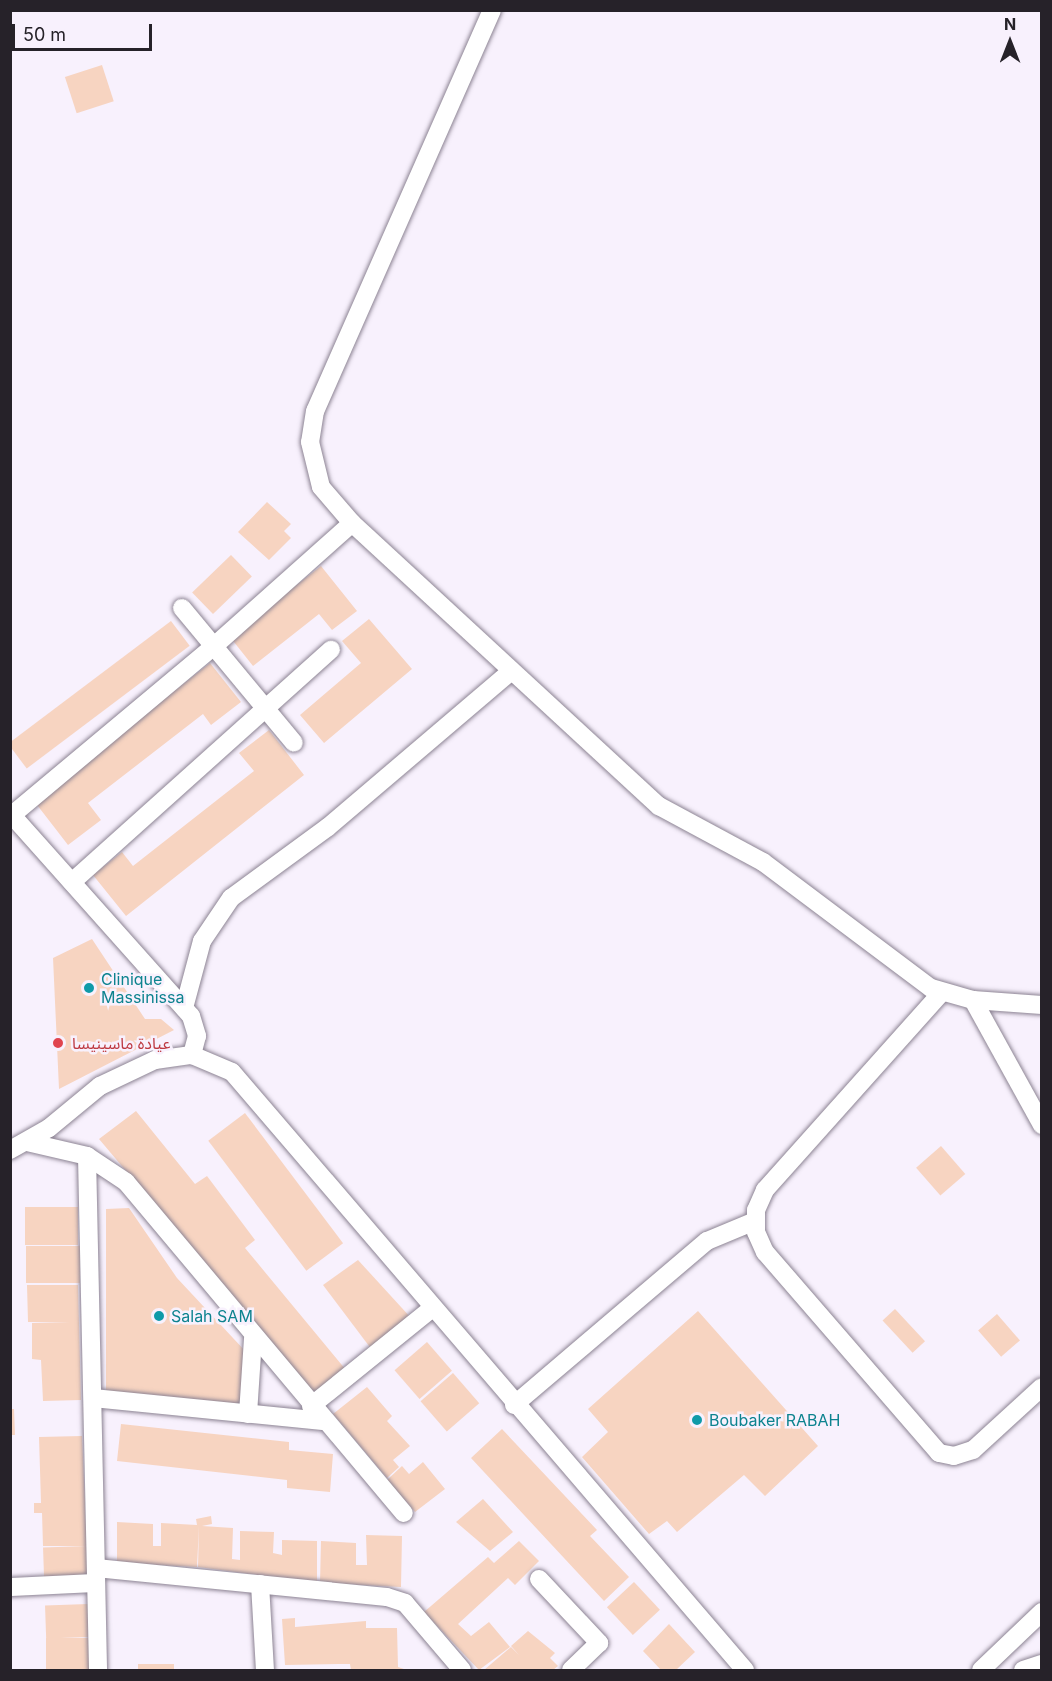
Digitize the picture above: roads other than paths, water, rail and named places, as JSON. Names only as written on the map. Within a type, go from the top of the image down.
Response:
[{"type":"street","points":[[492,10],[315,411],[310,442],[315,472],[330,500],[352,524],[659,806],[763,861],[921,982],[942,992],[973,1000],[1041,1005]]},
{"type":"street","points":[[192,1055],[195,1026],[184,1008],[11,814],[213,647],[352,524]]},
{"type":"street","points":[[182,608],[264,710],[294,743]]},
{"type":"street","points":[[72,882],[331,650]]},
{"type":"street","points":[[184,1008],[202,941],[231,898],[336,820],[511,671]]},
{"type":"street","points":[[942,992],[765,1190],[755,1221],[765,1252],[933,1449],[954,1456],[973,1450],[1041,1387]]},
{"type":"street","points":[[973,1000],[1041,1125]]},
{"type":"street","points":[[19,1146],[118,1076],[155,1060],[192,1055],[220,1064],[242,1083],[514,1405],[746,1671]]},
{"type":"street","points":[[19,1146],[87,1156],[126,1182],[253,1338],[404,1513]]},
{"type":"street","points":[[87,1156],[98,1671]]},
{"type":"street","points":[[514,1405],[707,1240],[755,1221]]},
{"type":"street","points":[[311,1406],[432,1309]]},
{"type":"street","points":[[248,1414],[253,1338]]},
{"type":"street","points":[[93,1398],[323,1421]]},
{"type":"street","points":[[10,1587],[96,1576],[260,1584],[387,1597],[405,1603],[462,1671]]},
{"type":"street","points":[[539,1579],[599,1643],[571,1671]]},
{"type":"street","points":[[260,1584],[265,1671]]},
{"type":"street","points":[[981,1671],[1039,1623]]},
{"type":"street","points":[[1023,1671],[1041,1664]]},
{"type":"place","name":"Clinique Massinissa","points":[[89,988]]},
{"type":"place","name":"عيادة ماسينيسا","points":[[58,1043]]},
{"type":"place","name":"Salah SAM","points":[[159,1316]]},
{"type":"place","name":"Boubaker RABAH","points":[[697,1420]]}]
